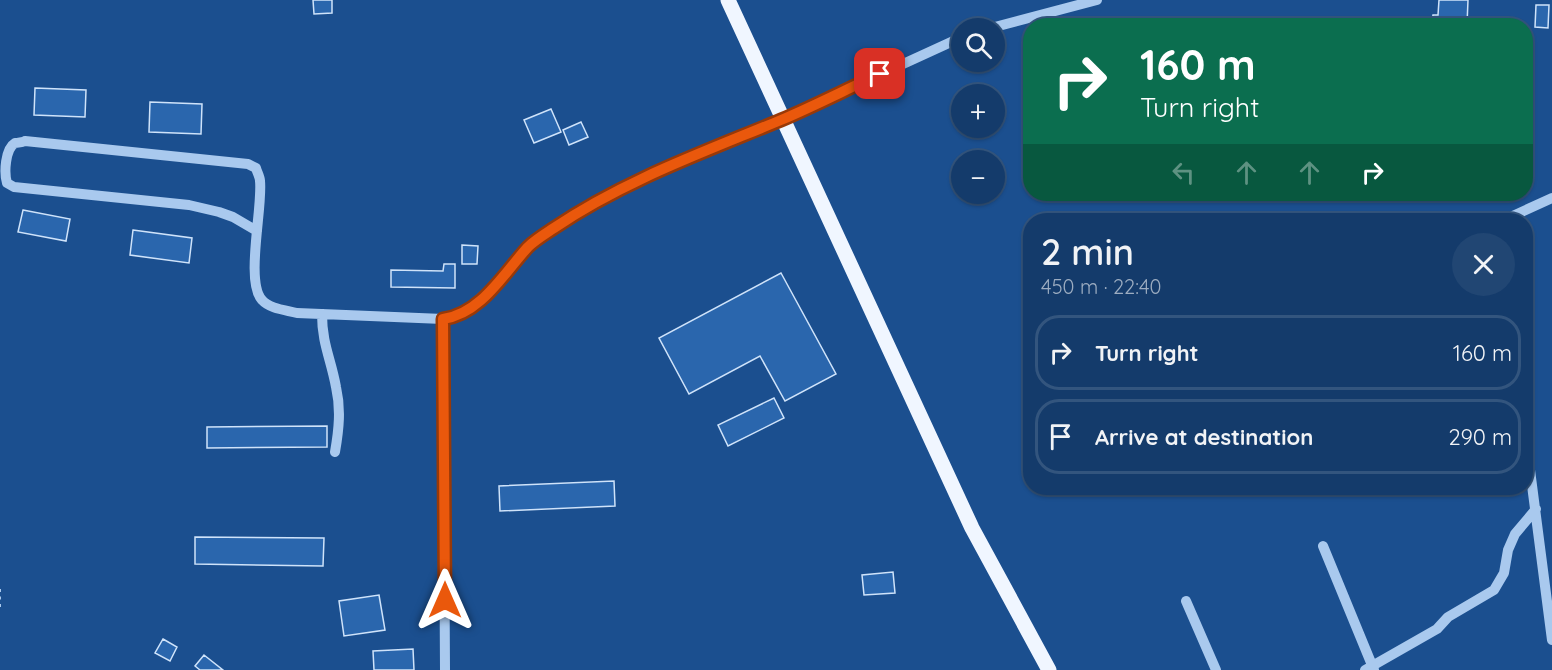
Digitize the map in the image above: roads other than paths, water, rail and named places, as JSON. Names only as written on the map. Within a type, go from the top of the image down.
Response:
[{"type":"main road","points":[[728,0],[972,528],[1049,670]]},
{"type":"street","points":[[1030,18],[1097,0]]},
{"type":"street","points":[[1005,25],[1023,20]]},
{"type":"street","points":[[257,231],[219,212],[189,205],[14,187],[7,183],[5,175],[9,149],[15,143],[25,141],[248,164],[256,168],[260,180],[257,231],[254,282],[261,300],[285,310],[322,314],[452,318],[468,310],[501,279],[530,246],[587,206],[688,158],[783,119],[951,42]]},
{"type":"street","points":[[1519,213],[1552,198]]},
{"type":"street","points":[[322,314],[325,348],[336,384],[340,409],[335,452]]},
{"type":"street","points":[[443,319],[445,670]]},
{"type":"street","points":[[1533,488],[1552,640]]},
{"type":"street","points":[[1323,546],[1370,669],[1437,629],[1448,617],[1494,590],[1504,573],[1508,550],[1515,534],[1536,509]]},
{"type":"street","points":[[1186,601],[1216,670]]}]
